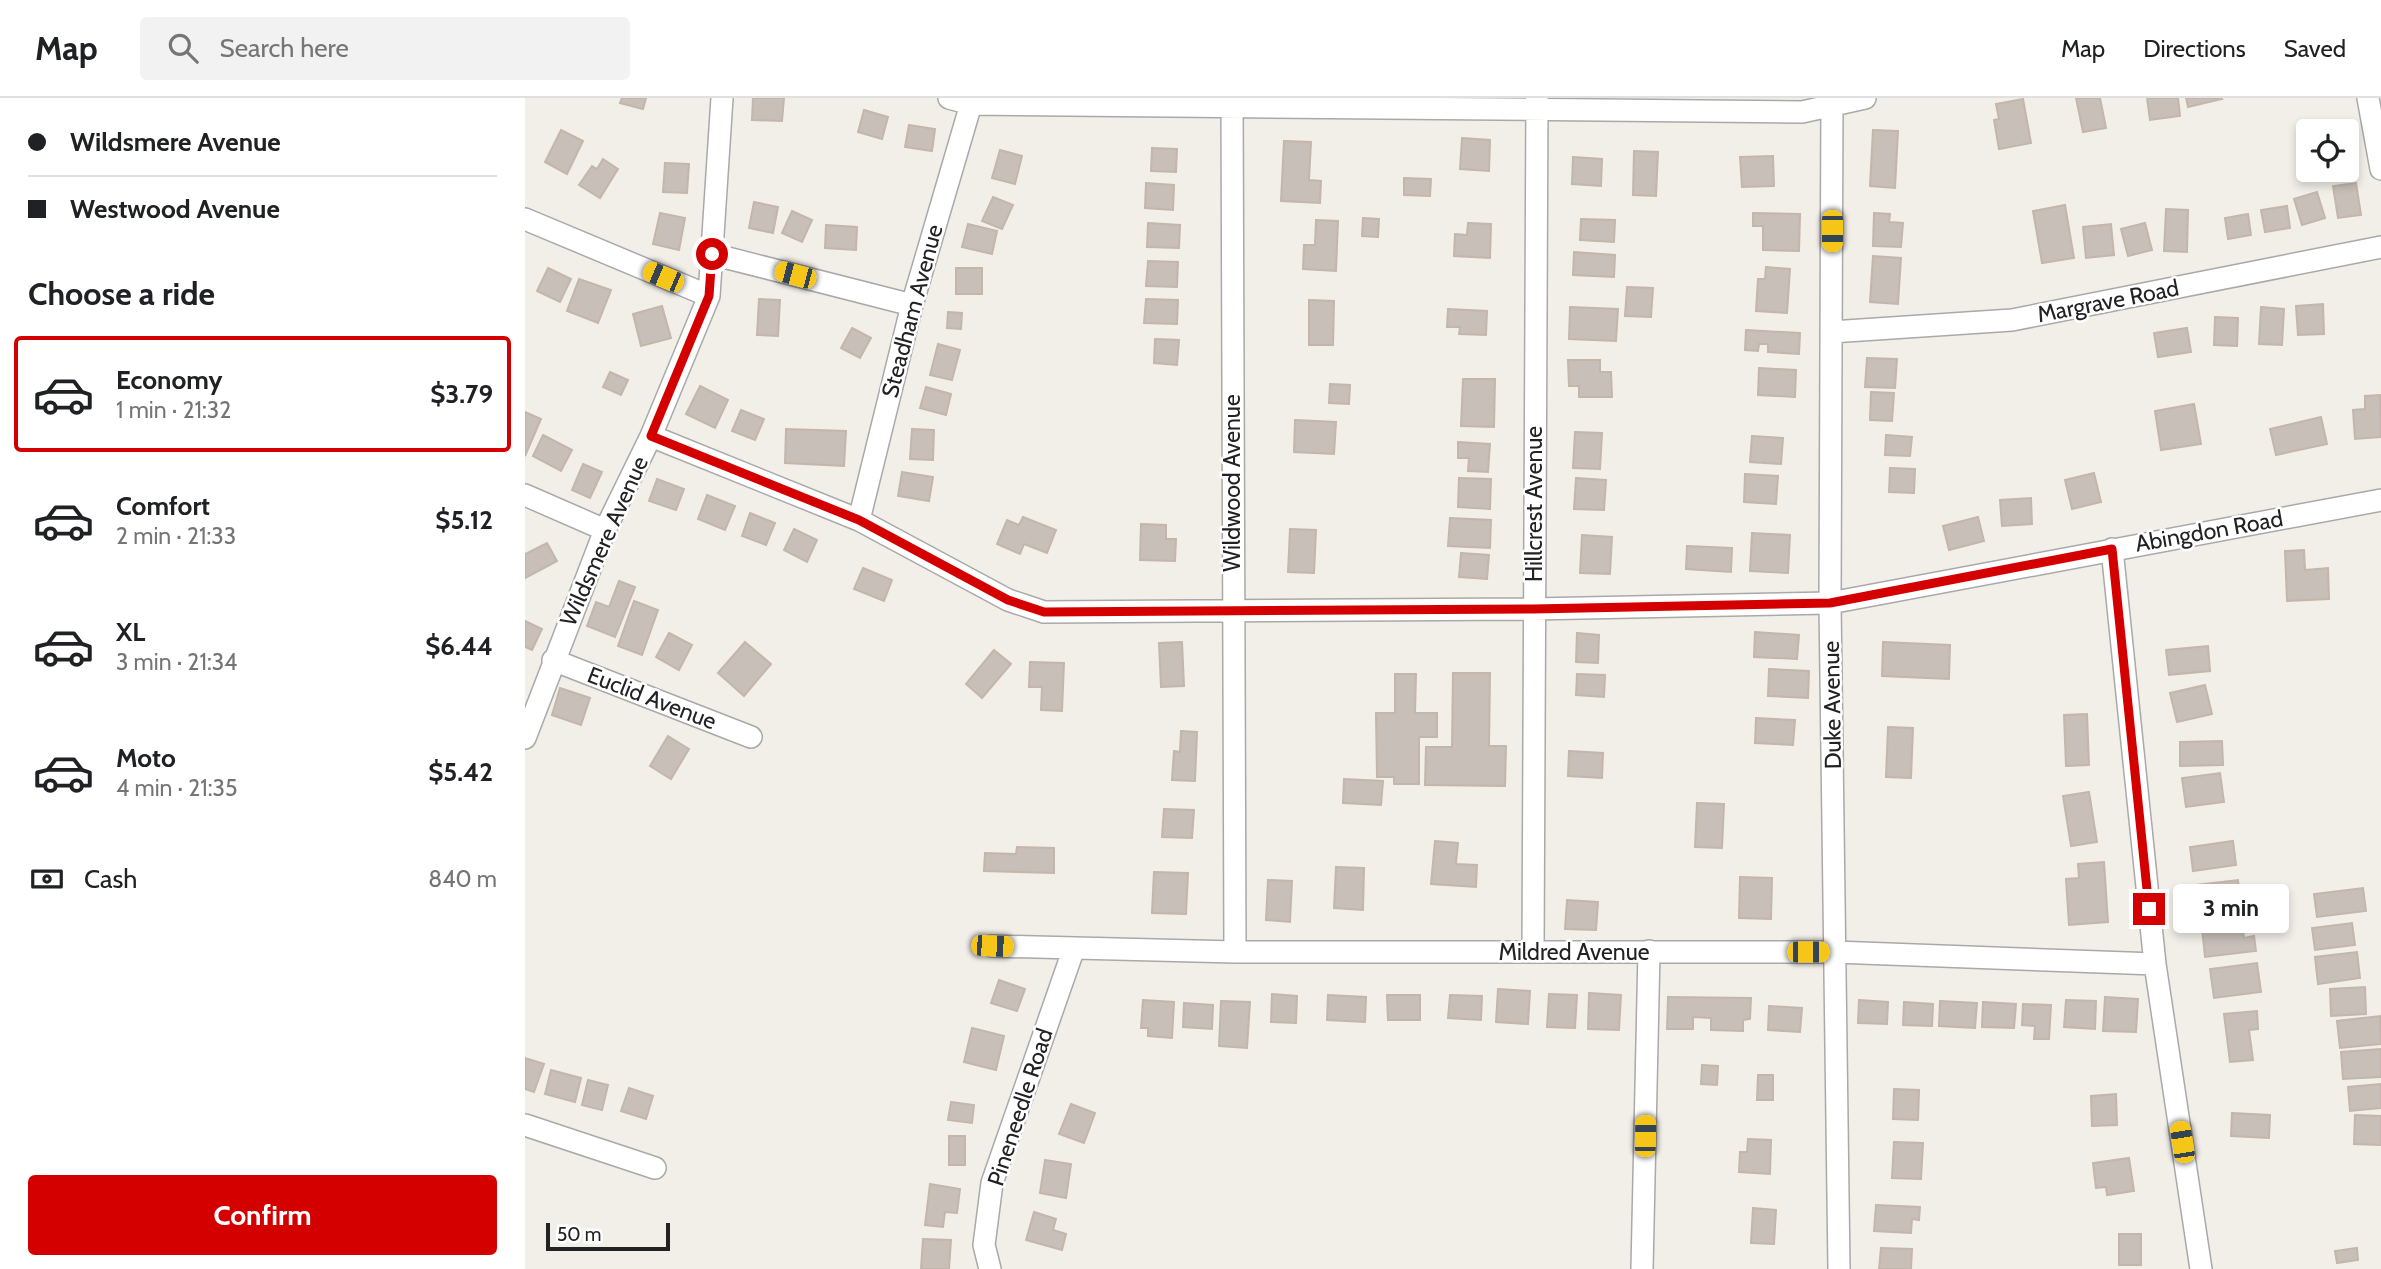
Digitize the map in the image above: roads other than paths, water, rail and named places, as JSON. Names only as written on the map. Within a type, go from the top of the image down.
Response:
[{"type":"street","name":"Wildsmere Avenue","points":[[525,738],[605,530],[651,436],[709,296],[722,98]]},
{"type":"street","points":[[949,98],[971,104],[1537,105],[1802,112],[1832,101],[1865,98]]},
{"type":"street","points":[[2368,98],[2381,170]]},
{"type":"street","name":"Duke Avenue","points":[[1832,101],[1830,603],[1839,1269]]},
{"type":"street","name":"Wildwood Avenue","points":[[1232,103],[1235,952]]},
{"type":"street","name":"Steadham Avenue","points":[[859,520],[912,305],[971,104]]},
{"type":"street","name":"Hillcrest Avenue","points":[[1533,952],[1537,105]]},
{"type":"street","points":[[525,219],[709,296]]},
{"type":"street","name":"Margrave Road","points":[[1831,332],[2012,320],[2381,247]]},
{"type":"street","points":[[712,254],[912,305]]},
{"type":"street","name":"Abingdon Road","points":[[651,436],[859,520],[1008,600],[1044,612],[1233,608],[1533,609],[1830,603],[2381,500]]},
{"type":"street","points":[[525,495],[605,530]]},
{"type":"street","points":[[2112,549],[2155,964],[2201,1269]]},
{"type":"street","name":"Euclid Avenue","points":[[553,660],[751,737]]},
{"type":"street","name":"Mildred Avenue","points":[[992,946],[1235,952],[1835,952],[2155,964]]},
{"type":"street","name":"Pineneedle Road","points":[[990,1269],[984,1245],[992,1183],[1074,948]]},
{"type":"street","points":[[1642,1269],[1649,951]]},
{"type":"street","points":[[525,1125],[655,1168]]}]
